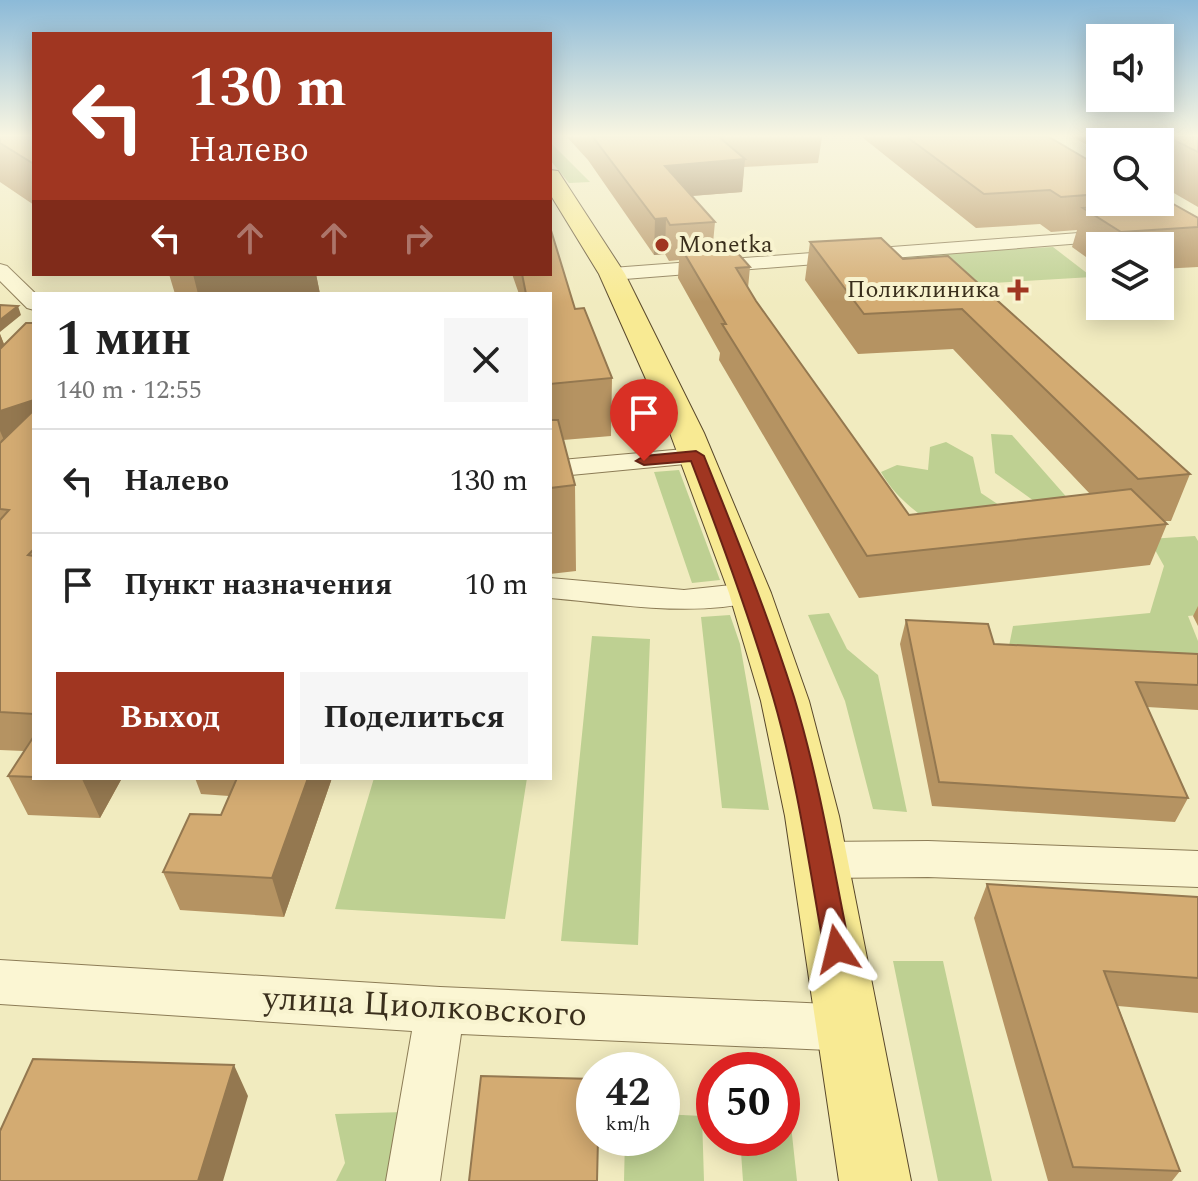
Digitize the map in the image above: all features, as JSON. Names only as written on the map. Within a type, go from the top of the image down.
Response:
[{"type":"main road","points":[[560,192],[612,274],[696,456],[750,593],[785,701],[820,860],[875,1181]]},
{"type":"street","points":[[612,274],[1198,229]]},
{"type":"street","points":[[0,270],[32,302]]},
{"type":"street","points":[[591,438],[600,465]]},
{"type":"street","points":[[552,469],[696,456]]},
{"type":"street","points":[[552,588],[684,600],[750,593]]},
{"type":"street","points":[[820,860],[928,859],[1198,869]]},
{"type":"street","name":"улица Циолковского","points":[[0,982],[440,1010],[851,1028]]},
{"type":"street","points":[[413,1181],[440,1010]]},
{"type":"green space","points":[[1053,247],[1086,272],[1086,277],[909,288],[876,257]]},
{"type":"green space","points":[[991,434],[1012,435],[1092,526],[953,541],[904,501],[881,472],[897,465],[928,470],[930,447],[946,442],[973,457],[981,493],[1023,521],[1052,514],[995,473]]},
{"type":"green space","points":[[679,470],[720,580],[692,583],[654,472]]},
{"type":"green space","points":[[1195,536],[1198,541],[1198,615],[1188,616],[1198,641],[1198,668],[1006,661],[1013,626],[1150,613],[1164,566],[1149,539]]},
{"type":"green space","points":[[829,613],[847,649],[878,675],[907,812],[873,809],[845,701],[808,615]]},
{"type":"green space","points":[[730,615],[740,644],[769,810],[722,808],[701,617]]},
{"type":"green space","points":[[592,636],[650,639],[638,945],[561,941]]},
{"type":"green space","points":[[373,780],[527,780],[505,919],[335,909]]},
{"type":"green space","points":[[893,961],[943,961],[992,1181],[938,1181]]},
{"type":"green space","points":[[405,1112],[395,1181],[336,1181],[345,1163],[335,1114]]},
{"type":"green space","points":[[680,1115],[696,1116],[696,1156],[703,1156],[704,1181],[624,1181],[625,1156],[680,1156]]},
{"type":"green space","points":[[741,1156],[794,1156],[797,1181],[743,1181]]},
{"type":"building","points":[[635,192],[688,192],[715,222],[670,225],[666,218],[655,219]]},
{"type":"building","points":[[1053,192],[1086,192],[1086,195],[1061,197]]},
{"type":"building","points":[[1174,204],[1198,218],[1198,227],[1121,232],[1096,216],[1174,216]]},
{"type":"building","points":[[552,234],[575,309],[584,308],[612,378],[552,384],[552,292],[526,292],[522,276],[552,276]]},
{"type":"building","points":[[881,238],[903,259],[948,256],[1190,474],[1138,479],[962,309],[864,314],[810,242]]},
{"type":"building","points":[[728,242],[750,267],[736,268],[756,301],[909,515],[1131,489],[1167,524],[867,556],[722,324],[726,324],[680,246]]},
{"type":"building","points":[[0,305],[18,306],[0,320]]},
{"type":"building","points":[[26,323],[32,323],[32,401],[0,411],[0,349]]},
{"type":"building","points":[[32,412],[32,551],[28,555],[32,556],[32,714],[0,712],[0,520],[9,510],[0,509],[0,443]]},
{"type":"building","points":[[552,420],[558,420],[575,485],[552,488]]},
{"type":"building","points":[[906,620],[988,624],[994,644],[1198,654],[1198,685],[1136,682],[1188,798],[939,782]]},
{"type":"building","points":[[32,739],[32,777],[8,776]]},
{"type":"building","points":[[236,780],[307,780],[272,878],[163,872],[190,814],[221,815]]},
{"type":"building","points":[[987,884],[1198,897],[1198,978],[1104,971],[1180,1171],[1073,1167]]},
{"type":"building","points":[[33,1059],[234,1065],[198,1181],[0,1181],[0,1131]]},
{"type":"building","points":[[481,1076],[576,1079],[576,1156],[598,1156],[597,1181],[469,1181]]},
{"type":"place","name":"Monetka","points":[[662,245]]},
{"type":"place","name":"Поликлиника","points":[[1018,290]]},
{"type":"route","points":[[644,461],[696,456],[750,593],[785,701],[812,816],[837,949]]}]
